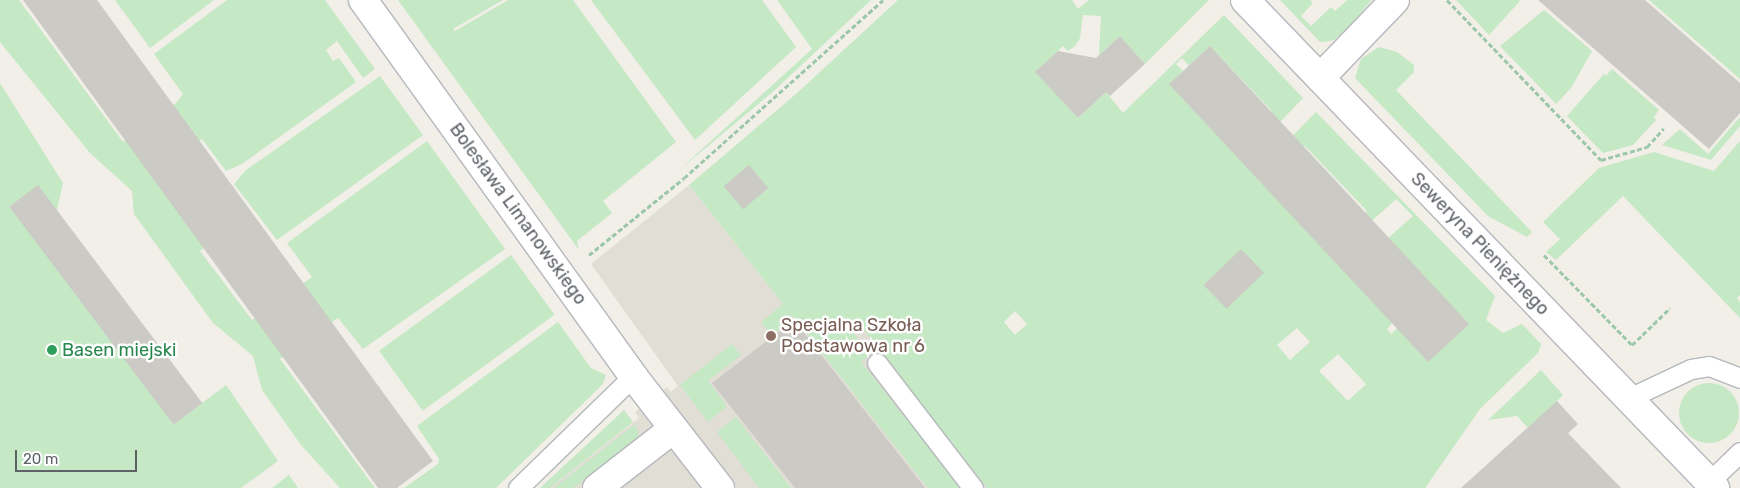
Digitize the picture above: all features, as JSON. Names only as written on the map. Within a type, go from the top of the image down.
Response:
[{"type":"street","name":"Bolesława Limanowskiego","points":[[363,0],[564,276],[633,376],[720,488]]},
{"type":"street","name":"Seweryna Pieniężnego","points":[[1244,0],[1712,485]]},
{"type":"street","points":[[1320,78],[1395,0]]},
{"type":"street","points":[[597,488],[673,429]]},
{"type":"lane","points":[[877,363],[973,488]]},
{"type":"lane","points":[[1629,398],[1691,369],[1709,366],[1740,378]]},
{"type":"lane","points":[[518,488],[633,376]]},
{"type":"lane","points":[[1712,485],[1740,452]]},
{"type":"path","points":[[564,276],[684,178],[883,0]]},
{"type":"path","points":[[1447,0],[1601,160],[1647,147],[1664,128]]},
{"type":"path","points":[[1542,254],[1632,345],[1670,308]]},
{"type":"shaded area","name":"Specjalna Szkoła Podstawowa nr 6","points":[[689,185],[783,304],[827,267],[1021,488],[550,488],[639,418],[635,412],[667,387],[671,392],[678,386],[591,264]]},
{"type":"green space","points":[[0,0],[19,0],[123,142],[176,103],[183,94],[154,54],[227,0],[325,0],[375,69],[363,78],[337,41],[326,50],[333,61],[339,58],[356,82],[242,164],[226,171],[202,139],[152,176],[204,248],[200,251],[252,320],[312,277],[287,243],[427,141],[505,249],[363,349],[338,318],[280,359],[375,488],[340,488],[301,445],[262,390],[253,356],[213,323],[134,214],[132,191],[90,153],[0,42]]},
{"type":"green space","points":[[115,0],[214,0],[150,48]]},
{"type":"green space","points":[[398,0],[503,0],[453,29],[455,31],[508,0],[573,0],[676,142],[603,201],[612,213],[577,241],[579,250]]},
{"type":"green space","points":[[591,0],[762,0],[796,47],[695,140]]},
{"type":"green space","points":[[777,0],[871,0],[775,90],[678,171],[812,49]]},
{"type":"green space","points":[[898,0],[1072,0],[1078,9],[1089,0],[1209,0],[1145,64],[1120,36],[1099,55],[1101,16],[1083,15],[1080,38],[1075,46],[1068,51],[1063,46],[1036,72],[1078,118],[1106,92],[1123,113],[1224,15],[1303,98],[1263,140],[1271,110],[1210,46],[1189,66],[1182,58],[1176,64],[1183,71],[1170,85],[1326,251],[1340,238],[1394,321],[1387,329],[1391,334],[1399,327],[1367,257],[1413,216],[1396,199],[1354,237],[1348,231],[1367,211],[1305,146],[1276,153],[1316,112],[1495,296],[1486,320],[1503,333],[1522,324],[1541,344],[1538,353],[1480,409],[1425,488],[987,488],[862,327],[854,334],[870,354],[861,362],[961,488],[928,488],[792,315],[772,336],[761,322],[783,304],[689,185],[796,94]],"holes":[[[1015,311],[1027,324],[1015,335],[1004,322]],[[1297,328],[1310,342],[1290,360],[1277,345]],[[1338,354],[1366,384],[1348,401],[1319,371]]]},
{"type":"green space","points":[[1280,0],[1310,0],[1313,3],[1301,16],[1311,26],[1331,7],[1335,11],[1347,0],[1372,0],[1346,30],[1334,40],[1320,42]]},
{"type":"green space","points":[[1456,0],[1519,0],[1520,1],[1489,35]]},
{"type":"green space","points":[[1649,0],[1740,0],[1740,79]]},
{"type":"green space","points":[[1544,10],[1592,51],[1571,88],[1556,104],[1500,46]]},
{"type":"green space","points":[[1379,47],[1397,52],[1414,65],[1414,72],[1396,90],[1532,232],[1527,237],[1488,216],[1355,78],[1361,59]]},
{"type":"green space","points":[[1612,69],[1659,110],[1654,117],[1656,120],[1633,145],[1603,153],[1567,116],[1604,74],[1606,76]]},
{"type":"green space","points":[[380,76],[423,135],[277,240],[234,184],[246,170]]},
{"type":"green space","name":"Basen miejski","points":[[0,83],[63,183],[52,233],[173,425],[226,385],[278,461],[241,488],[0,488]]},
{"type":"green space","points":[[1740,117],[1740,126],[1711,160],[1662,145],[1680,129],[1708,154]]},
{"type":"green space","points":[[1740,141],[1740,295],[1737,298],[1740,302],[1740,318],[1623,196],[1556,260],[1546,252],[1560,239],[1543,222],[1599,168],[1654,152],[1714,171]]},
{"type":"green space","points":[[511,255],[554,315],[423,411],[379,351]]},
{"type":"green space","points":[[558,322],[591,368],[606,375],[603,384],[496,488],[404,488],[438,464],[439,459],[417,426]]},
{"type":"green space","points":[[732,344],[741,355],[708,381],[727,406],[708,422],[680,385]]},
{"type":"green space","points":[[1541,370],[1563,395],[1547,411],[1528,428],[1517,416],[1488,420]]},
{"type":"green space","points":[[1703,383],[1715,383],[1726,388],[1734,396],[1739,407],[1737,425],[1726,438],[1715,443],[1703,443],[1692,438],[1684,430],[1679,419],[1679,407],[1684,396],[1692,388]]},
{"type":"green space","points":[[624,410],[633,422],[550,488],[540,488]]},
{"type":"green space","points":[[736,417],[791,488],[759,488],[717,432]]},
{"type":"green space","points":[[635,424],[639,437],[573,488],[554,488]]},
{"type":"green space","points":[[289,475],[298,488],[272,488]]},
{"type":"building","points":[[23,0],[97,0],[433,461],[397,488],[378,488]]},
{"type":"building","points":[[1538,0],[1645,0],[1740,83],[1740,113],[1709,149]]},
{"type":"building","points":[[1120,36],[1145,64],[1110,96],[1106,92],[1078,118],[1035,72],[1058,51],[1096,58]]},
{"type":"building","points":[[1210,46],[1469,324],[1428,362],[1169,84]]},
{"type":"building","points":[[749,165],[768,188],[743,209],[724,186]]},
{"type":"building","points":[[38,185],[202,403],[174,425],[9,207]]},
{"type":"building","points":[[1241,249],[1264,273],[1227,309],[1204,285]]},
{"type":"building","points":[[794,320],[925,488],[795,488],[712,383]]},
{"type":"building","points":[[1557,401],[1578,424],[1568,433],[1621,488],[1461,488]]},
{"type":"place","name":"Specjalna Szkoła Podstawowa nr 6","points":[[771,336]]},
{"type":"place","name":"Basen miejski","points":[[52,350]]}]
